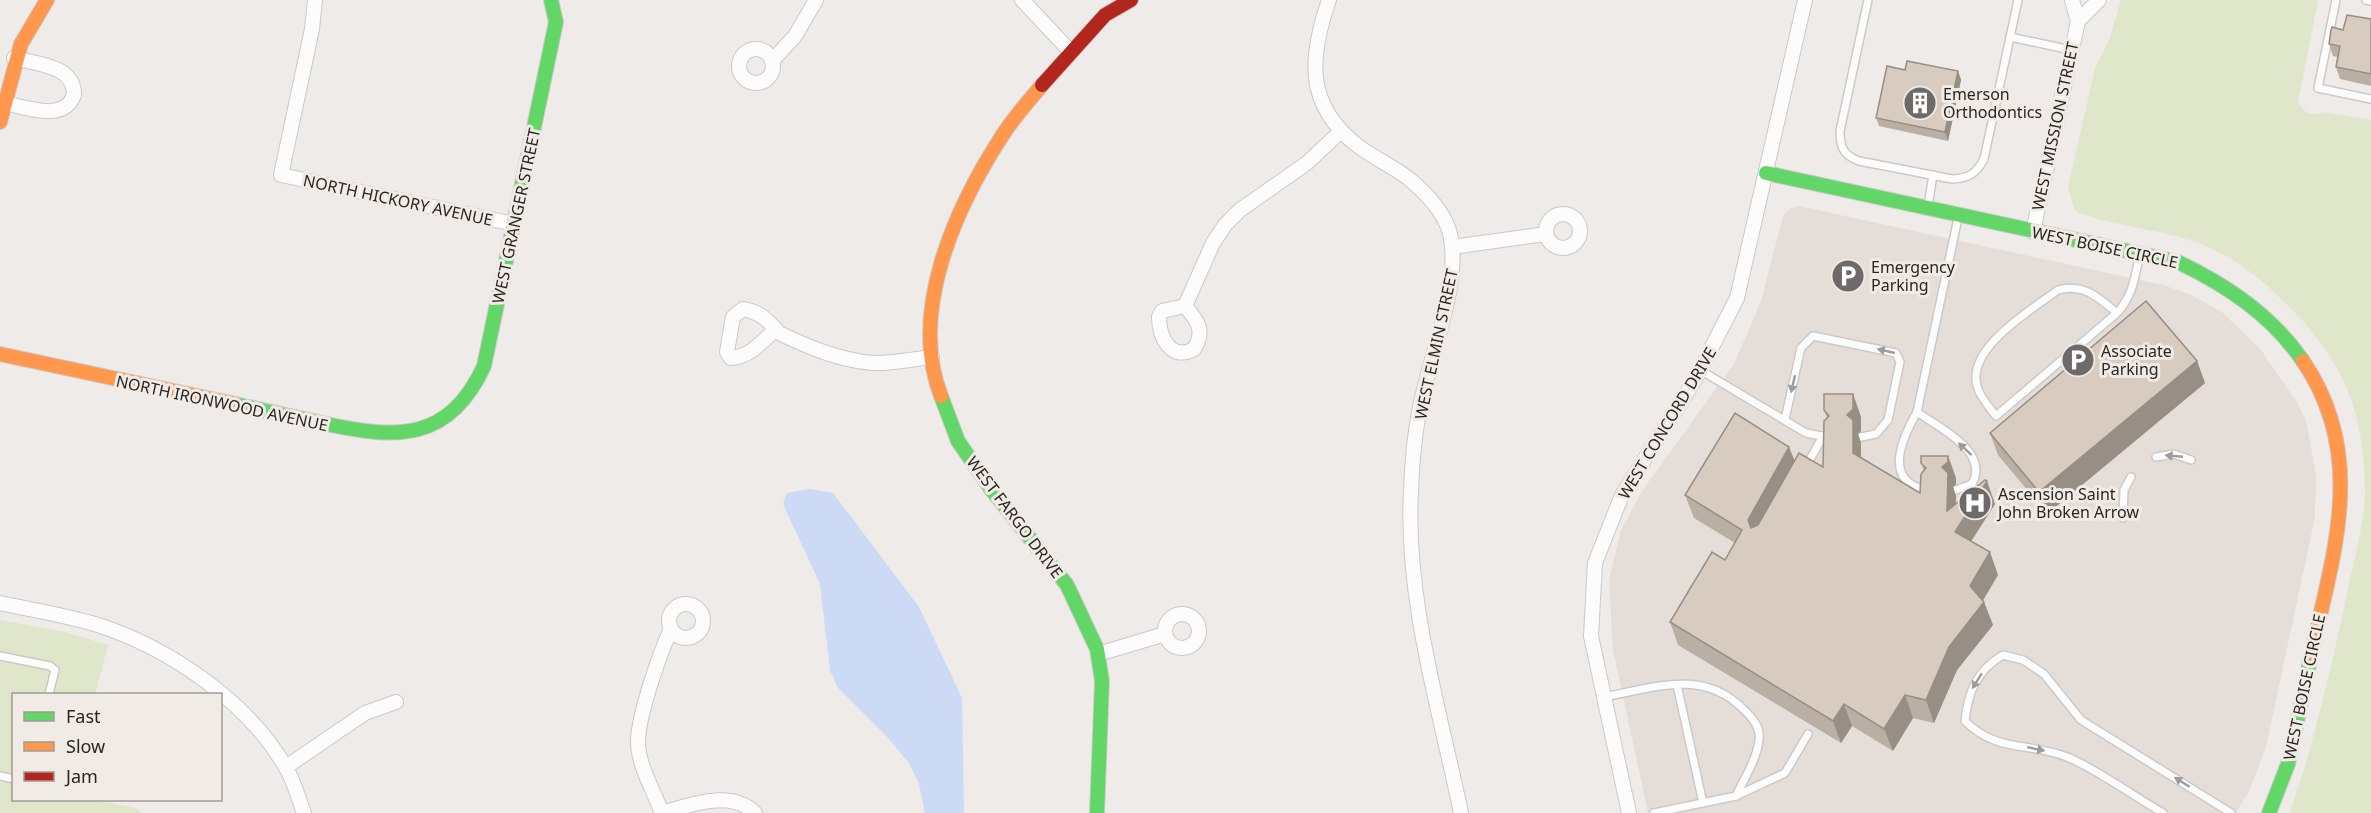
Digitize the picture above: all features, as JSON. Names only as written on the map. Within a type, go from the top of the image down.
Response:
[{"type":"street","points":[[0,122],[14,58],[30,25],[47,0]]},
{"type":"street","name":"NORTH HICKORY AVENUE","points":[[315,0],[312,29],[281,175],[514,224]]},
{"type":"street","name":"WEST GRANGER STREET","points":[[443,419],[467,398],[480,376],[556,22],[551,0]]},
{"type":"street","points":[[772,61],[795,36],[816,0]]},
{"type":"street","points":[[1022,0],[1070,51]]},
{"type":"street","name":"WEST FARGO DRIVE","points":[[1097,813],[1102,681],[1098,654],[1067,585],[991,489],[958,441],[935,381],[930,342],[933,294],[956,219],[1002,135],[1070,51],[1105,15],[1131,0]]},
{"type":"street","name":"WEST ELMIN STREET","points":[[1329,0],[1316,43],[1314,70],[1317,92],[1325,111],[1341,131],[1424,190],[1440,212],[1449,230],[1452,247],[1451,283],[1421,401],[1411,493],[1413,585],[1461,813]]},
{"type":"street","name":"WEST CONCORD DRIVE","points":[[1629,813],[1591,636],[1594,563],[1622,495],[1700,370],[1737,298],[1805,0]]},
{"type":"street","name":"WEST MISSION STREET","points":[[2033,232],[2078,21],[2072,0]]},
{"type":"street","name":"WEST MISSION STREET","points":[[2078,21],[2099,0]]},
{"type":"street","points":[[4,104],[52,112],[65,108],[74,95],[72,81],[63,71],[14,58]]},
{"type":"street","points":[[1185,306],[1213,243],[1225,225],[1240,210],[1307,163],[1341,131]]},
{"type":"street","name":"WEST BOISE CIRCLE","points":[[1766,172],[2033,232],[2141,252],[2203,272],[2241,294],[2283,332],[2304,360],[2319,386],[2338,444],[2342,478],[2340,519],[2288,764],[2269,813]]},
{"type":"street","points":[[1452,247],[1546,234]]},
{"type":"street","points":[[776,329],[811,348],[846,359],[873,363],[932,357]]},
{"type":"street","name":"NORTH IRONWOOD AVENUE","points":[[0,354],[351,429],[405,434],[422,430],[443,419]]},
{"type":"street","points":[[0,603],[97,625],[171,658],[217,693]]},
{"type":"street","points":[[671,629],[660,651],[638,742],[641,763],[662,813],[712,800],[743,805],[755,813]]},
{"type":"street","points":[[1098,654],[1165,634]]},
{"type":"street","points":[[222,696],[232,704],[286,766],[304,813]]},
{"type":"street","points":[[286,766],[365,713],[396,702]]},
{"type":"lane","points":[[1868,0],[1840,130],[1840,146],[1847,156],[1859,161],[1933,175],[1966,178],[1977,172],[1984,159],[2018,0]]},
{"type":"lane","points":[[2336,0],[2318,88],[2371,99]]},
{"type":"lane","points":[[2366,0],[2371,1]]},
{"type":"lane","points":[[2010,37],[2071,50]]},
{"type":"lane","points":[[1927,208],[1933,175]]},
{"type":"lane","points":[[1929,491],[1913,488],[1904,481],[1899,472],[1907,429],[1917,412],[1958,215]]},
{"type":"lane","points":[[2117,313],[2088,291],[2067,287],[2058,290],[1994,340],[1976,365],[1977,388],[1996,416],[2117,313],[2126,304],[2132,292],[2141,252]]},
{"type":"lane","points":[[1785,419],[1801,348],[1813,336],[1896,353],[1900,362],[1888,420],[1876,434],[1862,437]]},
{"type":"lane","points":[[1700,370],[1806,433],[1832,438]]},
{"type":"lane","points":[[1917,412],[1966,448],[1974,458],[1977,466],[1972,484],[1956,490]]},
{"type":"lane","points":[[1801,476],[1823,436]]},
{"type":"lane","points":[[2156,457],[2174,454],[2191,459]]},
{"type":"lane","points":[[2123,518],[2124,490],[2131,477]]},
{"type":"lane","points":[[2163,813],[2068,757],[2025,747],[2005,746],[1979,735],[1965,721],[1967,701],[1980,675],[1990,663],[2003,655],[2023,660],[2044,674],[2081,720],[2231,813]]},
{"type":"lane","points":[[0,656],[50,666],[54,670],[49,693]]},
{"type":"lane","points":[[1604,697],[1691,683],[1714,687],[1732,698],[1755,720],[1760,739],[1736,796]]},
{"type":"lane","points":[[1677,684],[1703,803]]},
{"type":"lane","points":[[1654,813],[1736,796],[1785,773],[1808,734]]},
{"type":"shaded area","name":"Ascension Saint John Broken Arrow","points":[[1799,206],[2163,285],[2191,295],[2222,312],[2261,350],[2296,401],[2306,420],[2316,475],[2315,517],[2266,747],[2249,791],[2236,813],[1648,813],[1613,650],[1609,581],[1621,530],[1644,488],[1734,364],[1761,301],[1783,216],[1790,209]]},
{"type":"green space","points":[[2121,0],[2318,0],[2298,102],[2303,109],[2312,114],[2324,112],[2371,120],[2371,813],[2290,813],[2329,674],[2363,519],[2365,495],[2361,438],[2353,405],[2341,376],[2324,348],[2294,312],[2240,264],[2194,241],[2108,222],[2075,211],[2068,188],[2095,68],[2109,40]]},
{"type":"green space","points":[[0,620],[61,631],[108,645],[95,693],[12,693],[12,801],[98,801],[136,808],[141,813],[0,813]]},
{"type":"water","points":[[809,489],[833,493],[919,607],[962,698],[964,813],[925,813],[919,784],[909,763],[888,738],[838,688],[830,670],[820,584],[783,504],[787,493]]},
{"type":"building","points":[[2347,15],[2371,19],[2371,74],[2336,67],[2340,46],[2329,44],[2331,30],[2332,27],[2343,30]]},
{"type":"building","name":"Emerson Orthodontics","points":[[1907,61],[1958,71],[1945,132],[1876,118],[1887,66],[1905,70]]},
{"type":"building","points":[[2146,301],[2197,361],[2039,492],[1990,433]]},
{"type":"building","points":[[1824,394],[1853,394],[1853,409],[1847,415],[1853,420],[1853,453],[1920,493],[1921,474],[1926,468],[1921,463],[1921,456],[1948,456],[1948,462],[1942,467],[1948,473],[1947,511],[1985,480],[1987,481],[1955,532],[1990,552],[1970,586],[1984,602],[1949,647],[1926,700],[1905,695],[1884,729],[1844,704],[1833,721],[1670,622],[1712,552],[1725,560],[1742,530],[1685,495],[1735,413],[1789,447],[1748,520],[1751,528],[1758,525],[1799,453],[1823,467],[1824,421],[1829,416],[1824,410]]},
{"type":"traffic: fast","points":[[235,404],[352,429],[398,432],[418,429],[437,422],[455,409],[470,391],[484,366],[556,22],[551,0]]},
{"type":"traffic: fast","points":[[1766,173],[2178,262],[2214,281],[2247,303],[2277,330],[2303,361]]},
{"type":"traffic: fast","points":[[941,396],[958,441],[991,489],[1067,585],[1097,649],[1102,681],[1097,813]]},
{"type":"traffic: fast","points":[[2269,813],[2288,764],[2310,660]]},
{"type":"traffic: slow","points":[[0,122],[21,44],[47,0]]},
{"type":"traffic: slow","points":[[941,396],[932,363],[930,330],[934,295],[942,261],[968,195],[985,164],[1011,123],[1042,85]]},
{"type":"traffic: slow","points":[[0,354],[235,404]]},
{"type":"traffic: slow","points":[[2303,361],[2323,397],[2335,434],[2340,471],[2340,508],[2335,546],[2310,660]]},
{"type":"traffic: jam","points":[[1042,85],[1105,15],[1131,0]]},
{"type":"place","name":"Emerson Orthodontics","points":[[1920,103]]},
{"type":"place","name":"Emergency Parking","points":[[1848,276]]},
{"type":"place","name":"Associate Parking","points":[[2078,360]]},
{"type":"place","name":"Ascension Saint John Broken Arrow","points":[[1975,503]]}]
